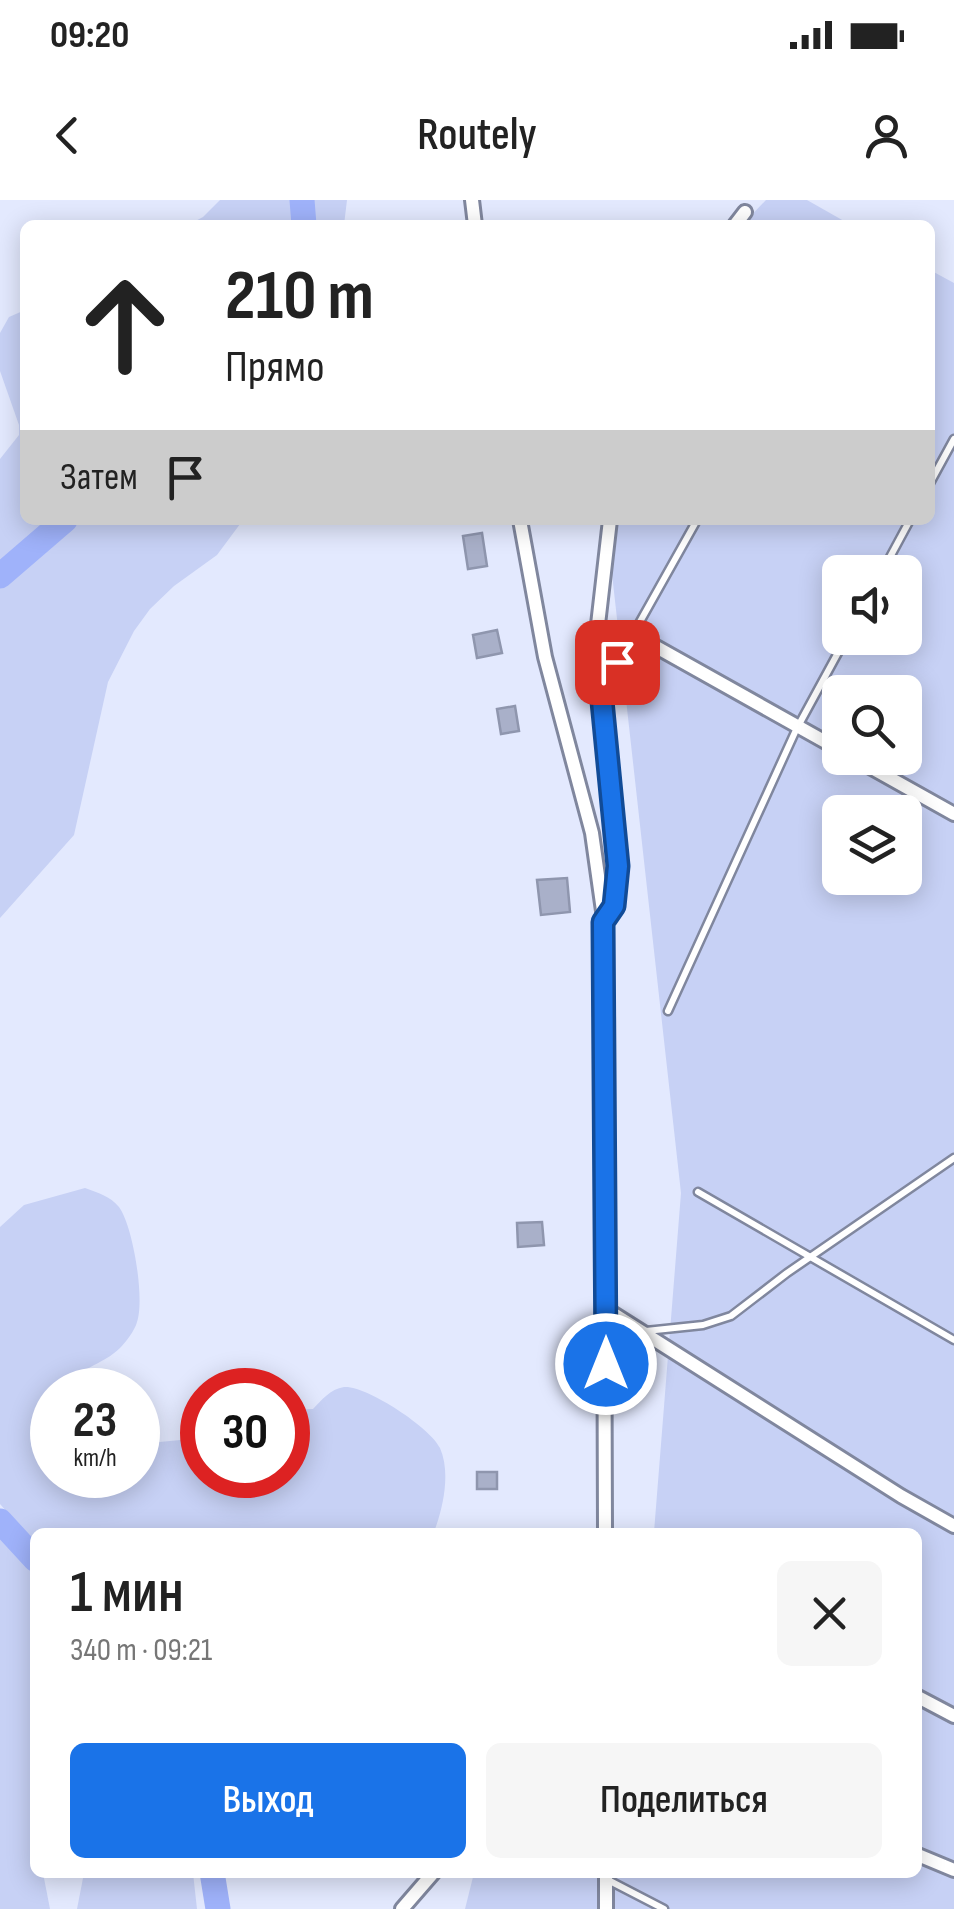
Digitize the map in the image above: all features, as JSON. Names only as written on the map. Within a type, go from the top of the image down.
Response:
[{"type":"street","points":[[738,220],[744,212]]},
{"type":"street","points":[[521,525],[545,657],[592,833],[603,922],[606,1528]]},
{"type":"street","points":[[603,922],[614,906],[618,866],[596,642],[609,525]]},
{"type":"street","points":[[633,634],[822,740]]},
{"type":"street","points":[[887,775],[952,808]]},
{"type":"street","points":[[606,1309],[954,1526]]},
{"type":"street","points":[[922,1698],[954,1716]]},
{"type":"street","points":[[922,1857],[954,1870]]},
{"type":"street","points":[[402,1909],[429,1878]]},
{"type":"street","points":[[606,1878],[606,1909]]},
{"type":"lane","points":[[935,474],[954,439]]},
{"type":"lane","points":[[601,691],[694,525]]},
{"type":"lane","points":[[891,555],[907,525]]},
{"type":"lane","points":[[668,1010],[798,726],[837,655]]},
{"type":"lane","points":[[640,1331],[692,1328],[731,1316],[954,1158]]},
{"type":"lane","points":[[698,1192],[954,1340]]},
{"type":"lane","points":[[610,1878],[664,1909]]},
{"type":"shaded area","points":[[220,200],[347,200],[345,220],[197,220]]},
{"type":"shaded area","points":[[766,200],[807,200],[842,220],[747,220]]},
{"type":"shaded area","points":[[935,273],[954,283],[954,1909],[465,1909],[473,1878],[922,1878],[922,1528],[654,1528],[681,1193],[607,525],[935,525]]},
{"type":"shaded area","points":[[20,312],[20,525],[239,525],[217,555],[174,586],[134,631],[108,682],[74,835],[0,918],[0,459],[19,435],[0,371],[0,333],[9,317]]},
{"type":"shaded area","points":[[85,1188],[104,1195],[119,1207],[129,1230],[140,1297],[134,1329],[106,1359],[90,1368],[30,1368],[30,1498],[160,1498],[160,1442],[180,1440],[180,1498],[310,1498],[310,1409],[344,1387],[382,1400],[411,1419],[440,1448],[445,1479],[435,1528],[30,1528],[30,1538],[0,1504],[0,1227],[24,1205]]},
{"type":"shaded area","points":[[0,1533],[30,1566],[30,1878],[44,1878],[50,1909],[0,1909]]},
{"type":"shaded area","points":[[83,1878],[194,1878],[197,1909],[77,1909]]},
{"type":"building","points":[[482,533],[487,566],[468,569],[463,536]]},
{"type":"building","points":[[497,630],[502,653],[477,658],[473,635]]},
{"type":"building","points":[[515,706],[519,731],[501,734],[497,709]]},
{"type":"building","points":[[567,878],[570,912],[541,915],[537,880]]},
{"type":"building","points":[[542,1222],[544,1245],[518,1247],[517,1223]]},
{"type":"building","points":[[477,1472],[497,1472],[497,1489],[477,1489]]},
{"type":"waterway","points":[[302,200],[304,220]]},
{"type":"waterway","points":[[0,576],[59,525]]},
{"type":"waterway","points":[[0,1521],[30,1554]]},
{"type":"waterway","points":[[213,1878],[218,1909]]},
{"type":"route","points":[[606,1364],[603,922],[614,906],[618,866],[601,691],[617,662]]}]
